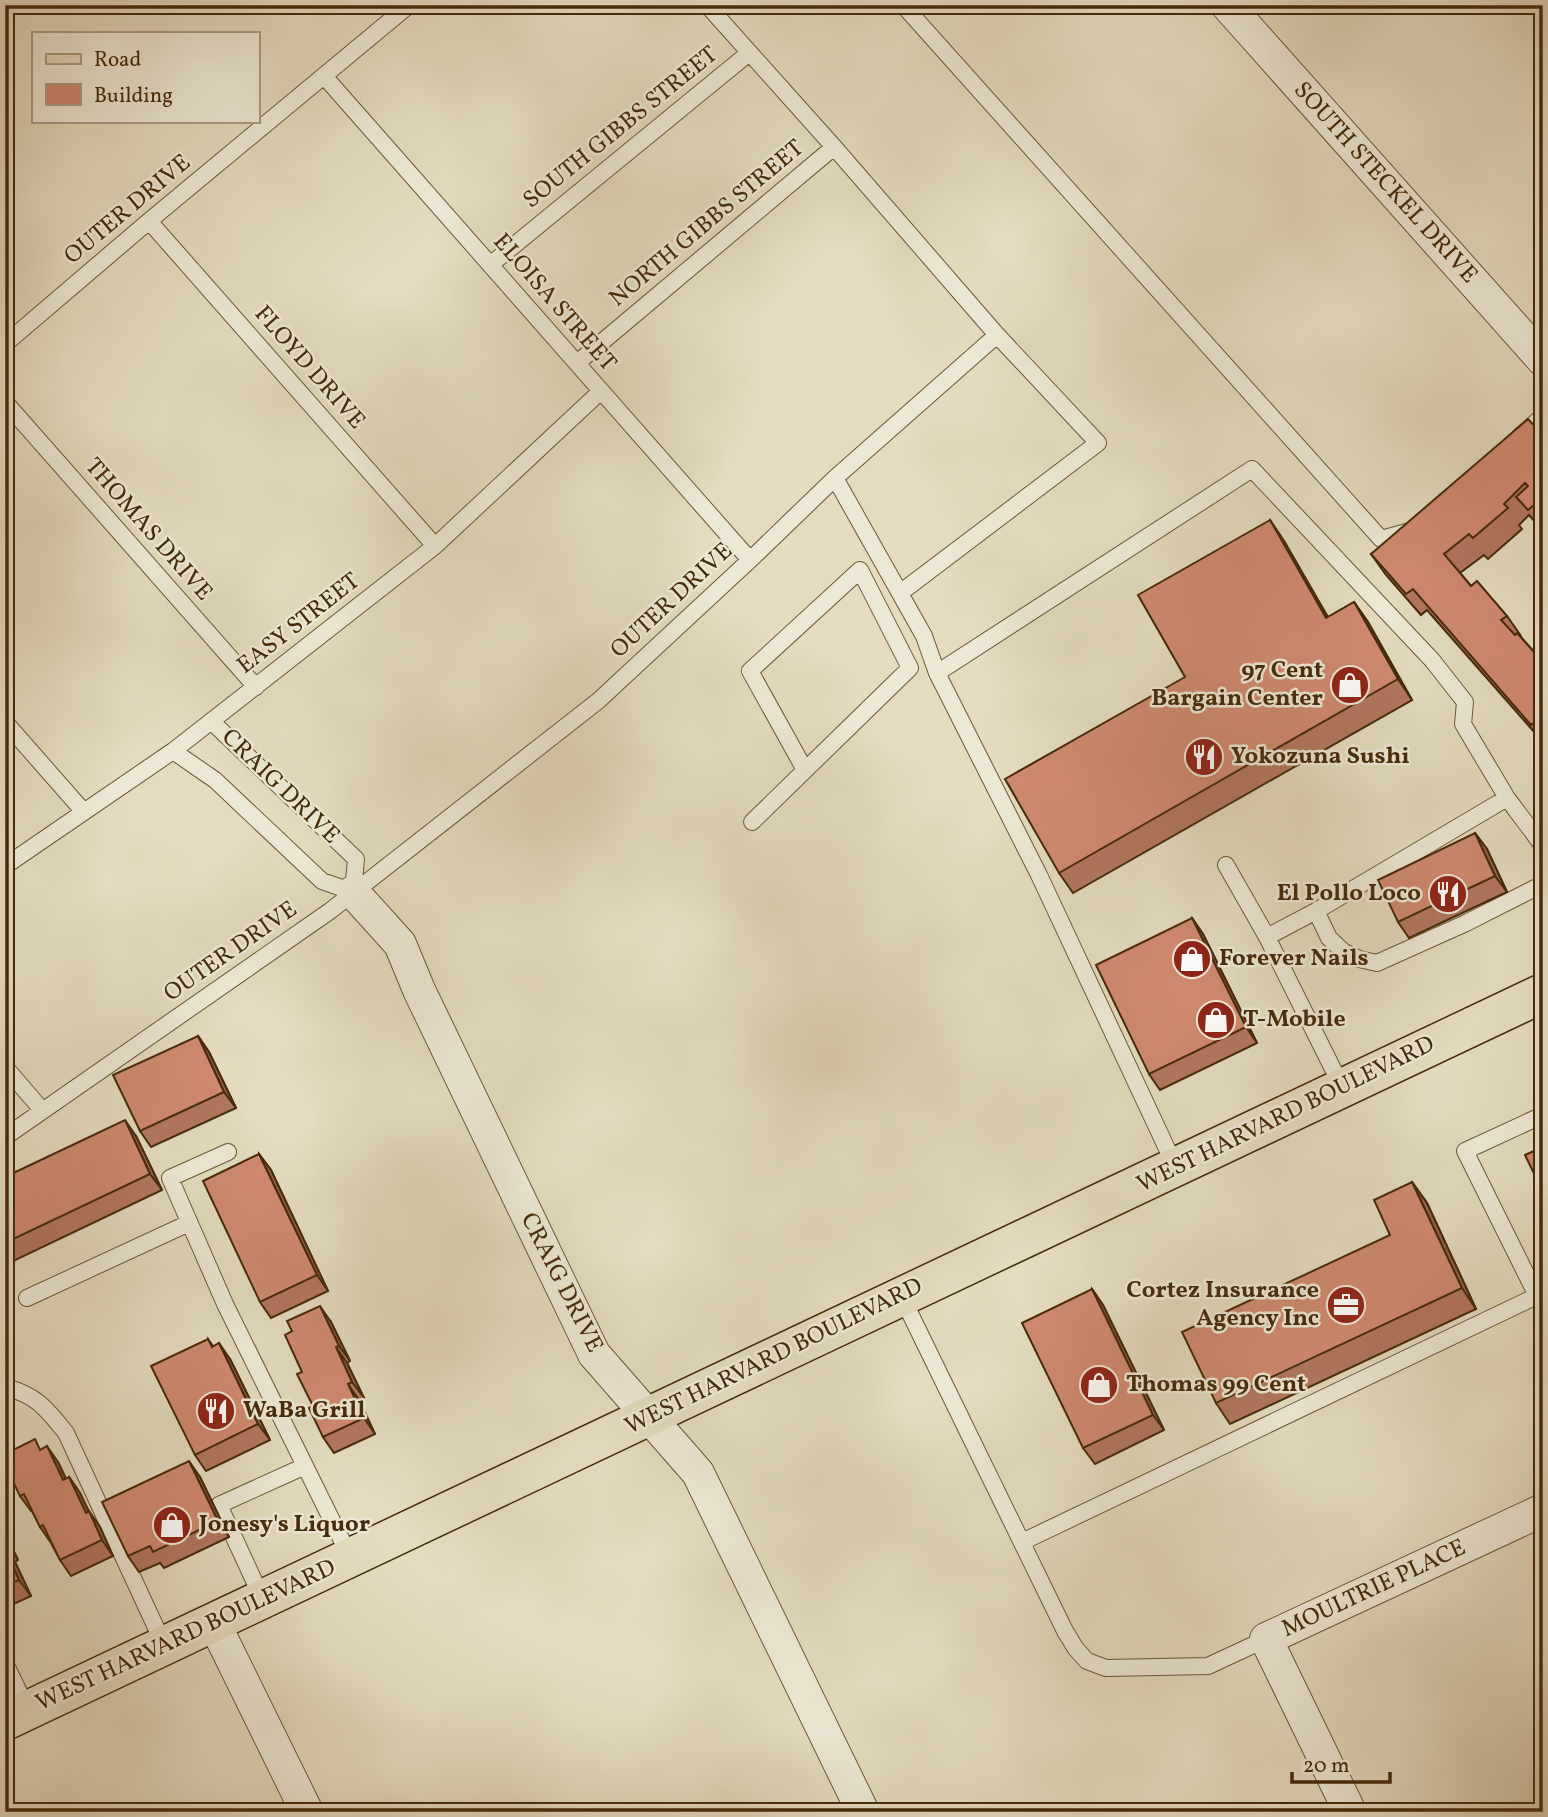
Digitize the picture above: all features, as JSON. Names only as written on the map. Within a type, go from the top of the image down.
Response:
[{"type":"main road","name":"WEST HARVARD BOULEVARD","points":[[17,1716],[1543,993]]},
{"type":"street","name":"SOUTH STECKEL DRIVE","points":[[1227,5],[1543,360]]},
{"type":"street","name":"CRAIG DRIVE","points":[[354,891],[400,944],[419,990],[594,1354],[698,1473],[863,1812]]},
{"type":"street","name":"MOULTRIE PLACE","points":[[1350,1812],[1266,1639],[1543,1510]]},
{"type":"street","points":[[214,1623],[307,1812]]},
{"type":"lane","name":"OUTER DRIVE","points":[[5,344],[409,5]]},
{"type":"lane","points":[[707,5],[997,335],[1098,443],[900,593]]},
{"type":"lane","points":[[903,5],[1381,539],[1418,529],[1427,520]]},
{"type":"lane","name":"SOUTH GIBBS STREET","points":[[490,265],[749,53]]},
{"type":"lane","name":"ELOISA STREET","points":[[324,76],[751,560]]},
{"type":"lane","name":"NORTH GIBBS STREET","points":[[577,363],[834,147]]},
{"type":"lane","name":"FLOYD DRIVE","points":[[149,221],[435,546]]},
{"type":"lane","name":"OUTER DRIVE","points":[[5,1137],[319,918],[598,701],[751,560],[835,478],[997,335]]},
{"type":"lane","name":"EASY STREET","points":[[5,866],[173,751],[435,546],[601,391]]},
{"type":"lane","name":"THOMAS DRIVE","points":[[5,402],[256,687]]},
{"type":"lane","points":[[1504,451],[1543,416]]},
{"type":"lane","points":[[937,673],[1252,469],[1432,660],[1465,702],[1463,724],[1507,798],[1543,846]]},
{"type":"lane","points":[[835,478],[924,636],[937,673],[1039,875],[1175,1168]]},
{"type":"lane","points":[[752,822],[910,668],[860,570],[750,671],[805,770]]},
{"type":"lane","name":"CRAIG DRIVE","points":[[173,751],[215,780],[322,881],[354,891],[356,859],[211,721]]},
{"type":"lane","points":[[5,722],[84,812]]},
{"type":"lane","points":[[1267,937],[1507,798]]},
{"type":"lane","points":[[1227,865],[1267,937],[1342,1087]]},
{"type":"lane","points":[[1316,911],[1329,938],[1345,952],[1359,959],[1377,962],[1466,923],[1543,884]]},
{"type":"lane","points":[[5,1067],[42,1110]]},
{"type":"lane","points":[[1022,1542],[1540,1294],[1465,1151],[1543,1115]]},
{"type":"lane","points":[[229,1152],[170,1178],[225,1304],[351,1559]]},
{"type":"lane","points":[[27,1298],[190,1223]]},
{"type":"lane","points":[[902,1297],[1065,1631],[1087,1661],[1106,1668],[1208,1666],[1266,1639]]},
{"type":"lane","points":[[5,1387],[26,1393],[46,1407],[65,1433],[165,1646]]},
{"type":"lane","points":[[263,1600],[219,1505],[305,1466]]},
{"type":"lane","points":[[5,1663],[17,1716]]},
{"type":"building","points":[[1528,419],[1543,435],[1543,503],[1540,500],[1528,510],[1516,497],[1528,486],[1525,483],[1504,504],[1508,508],[1473,538],[1469,534],[1444,554],[1471,586],[1477,581],[1507,616],[1501,620],[1515,635],[1517,633],[1543,662],[1543,717],[1531,725],[1413,589],[1406,594],[1371,554]]},
{"type":"building","points":[[1270,520],[1326,618],[1354,602],[1398,679],[1059,873],[1005,779],[1185,677],[1138,595]]},
{"type":"building","points":[[1475,833],[1495,876],[1398,922],[1378,880]]},
{"type":"building","points":[[1192,918],[1246,1027],[1149,1074],[1096,965]]},
{"type":"building","points":[[198,1036],[224,1092],[140,1131],[113,1075]]},
{"type":"building","points":[[125,1120],[150,1174],[5,1243],[5,1177]]},
{"type":"building","points":[[1543,1147],[1543,1192],[1525,1155]]},
{"type":"building","points":[[259,1154],[317,1275],[260,1302],[203,1181]]},
{"type":"building","points":[[1412,1182],[1462,1288],[1216,1403],[1182,1332],[1390,1235],[1374,1200]]},
{"type":"building","name":"Thomas 99 Cent","points":[[1092,1289],[1153,1415],[1083,1448],[1022,1323]]},
{"type":"building","points":[[320,1306],[339,1346],[336,1347],[352,1382],[348,1384],[364,1418],[323,1437],[309,1408],[313,1406],[297,1374],[302,1372],[285,1335],[292,1331],[287,1321]]},
{"type":"building","name":"WaBa Grill","points":[[208,1339],[212,1347],[219,1343],[258,1424],[195,1455],[151,1366]]},
{"type":"building","points":[[35,1439],[40,1450],[47,1446],[63,1480],[69,1477],[102,1540],[60,1560],[43,1525],[40,1527],[24,1494],[20,1496],[5,1465],[5,1454]]},
{"type":"building","points":[[189,1461],[218,1521],[153,1552],[150,1546],[128,1556],[102,1502]]},
{"type":"building","points":[[5,1549],[19,1580],[5,1586]]},
{"type":"place","name":"97 Cent Bargain Center","points":[[1350,685]]},
{"type":"place","name":"Yokozuna Sushi","points":[[1204,757]]},
{"type":"place","name":"El Pollo Loco","points":[[1448,894]]},
{"type":"place","name":"Forever Nails","points":[[1192,959]]},
{"type":"place","name":"T-Mobile","points":[[1216,1020]]},
{"type":"place","name":"Cortez Insurance Agency Inc","points":[[1346,1305]]},
{"type":"place","name":"Thomas 99 Cent","points":[[1099,1385]]},
{"type":"place","name":"WaBa Grill","points":[[216,1411]]},
{"type":"place","name":"Jonesy's Liquor","points":[[172,1525]]}]
